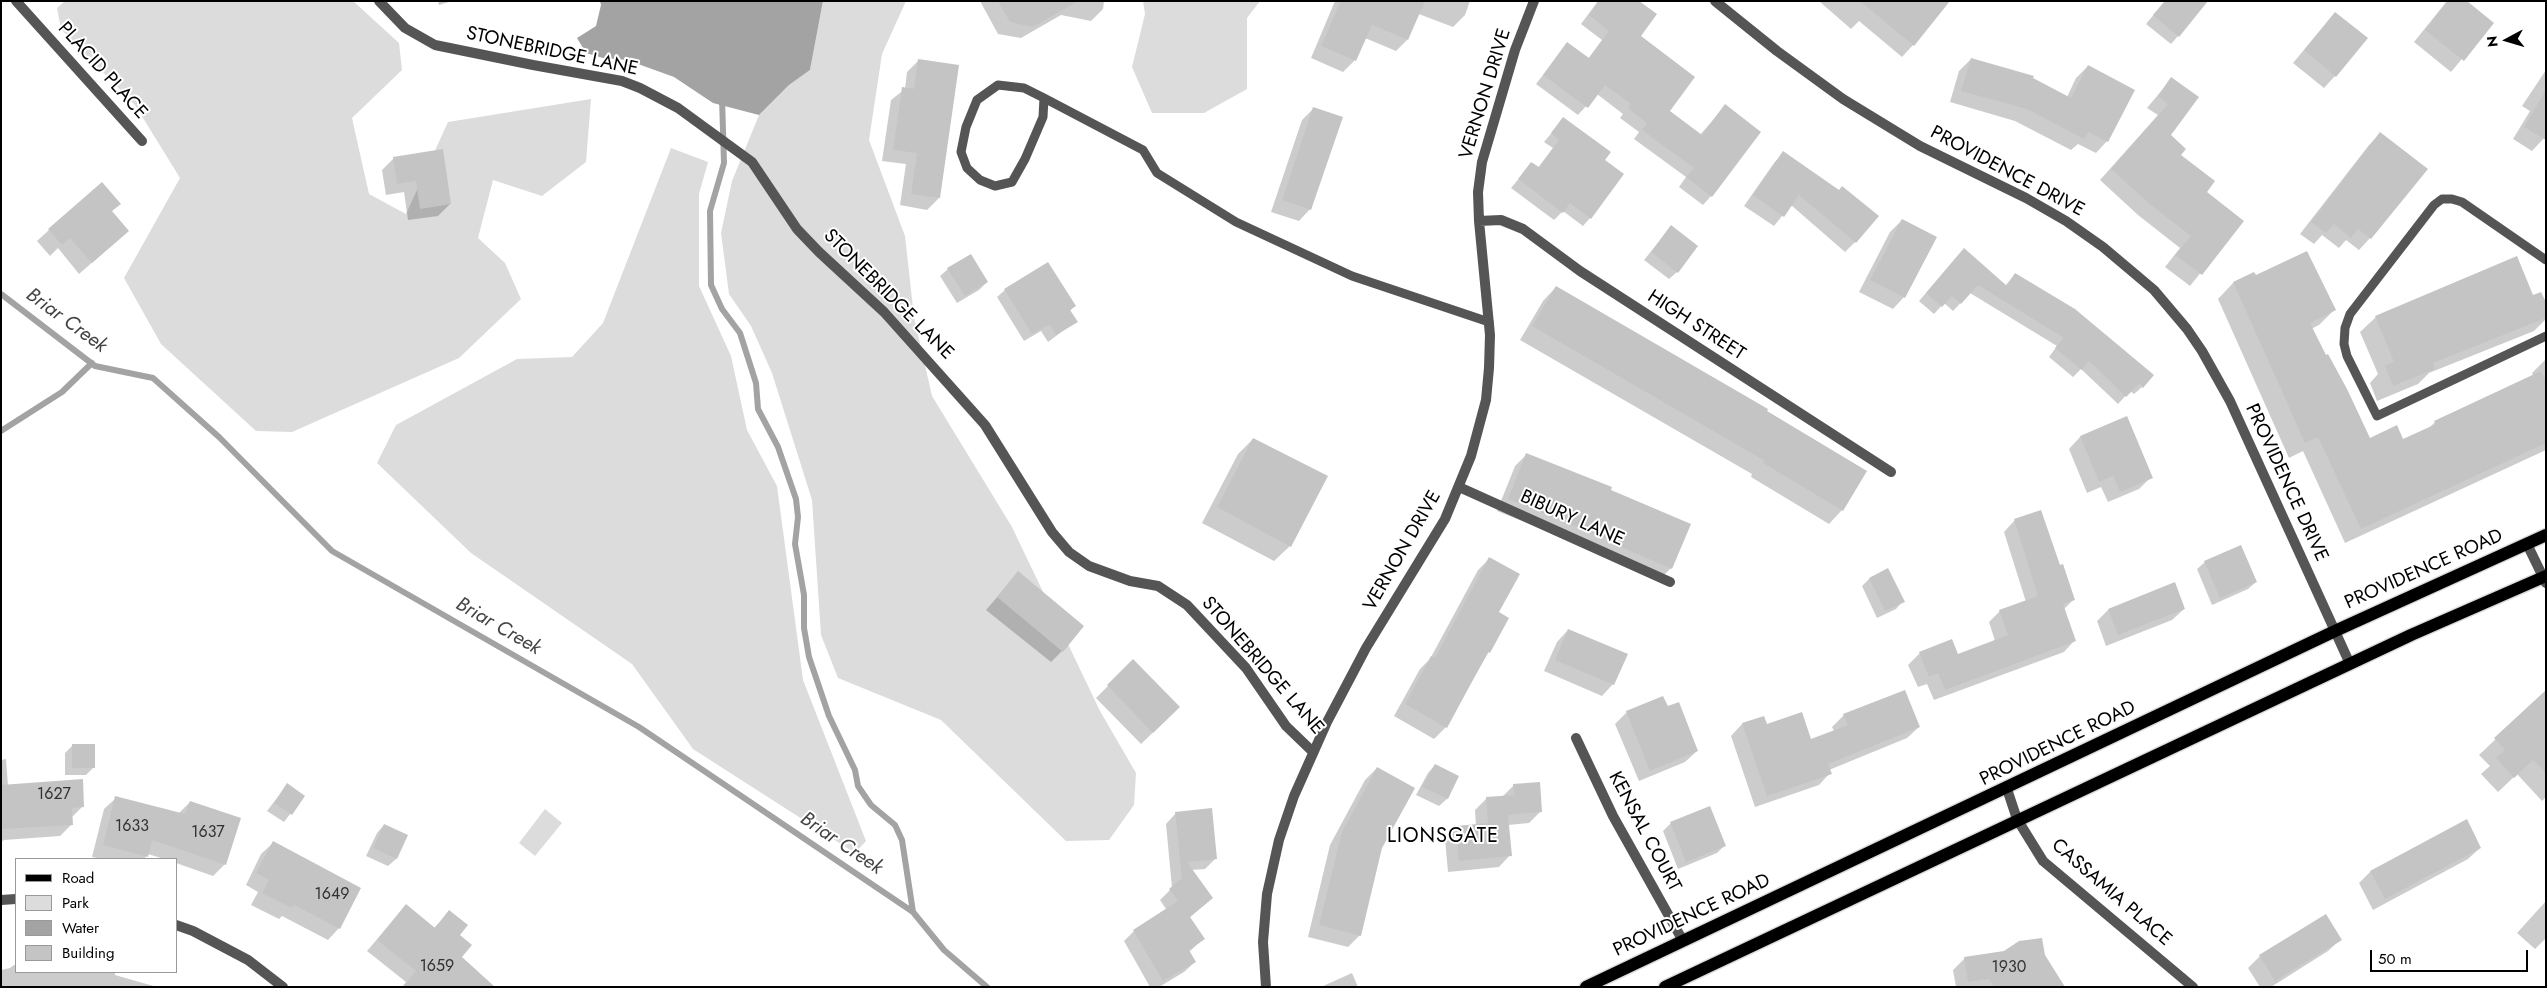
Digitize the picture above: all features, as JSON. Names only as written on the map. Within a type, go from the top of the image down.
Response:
[{"type":"main road","name":"PROVIDENCE ROAD","points":[[1586,987],[2007,789],[2335,631],[2546,535]]},
{"type":"main road","points":[[1665,987],[2017,819],[2350,664],[2545,579]]},
{"type":"street","name":"PLACID PLACE","points":[[16,1],[142,142]]},
{"type":"street","name":"STONEBRIDGE LANE","points":[[379,1],[405,28],[435,44],[534,66],[622,81],[656,95],[710,131],[744,157],[763,177],[797,229],[884,312],[985,425],[1052,532],[1069,552],[1089,566],[1130,581],[1158,586],[1187,605],[1246,668],[1286,726],[1313,752]]},
{"type":"street","name":"VERNON DRIVE","points":[[1266,987],[1263,927],[1271,870],[1286,816],[1313,752],[1366,648],[1428,548],[1459,488],[1471,456],[1486,400],[1489,368],[1489,322],[1478,192],[1488,136],[1515,50],[1534,1]]},
{"type":"street","name":"PROVIDENCE DRIVE","points":[[1715,1],[1777,51],[1844,99],[1920,146],[2026,198],[2066,221],[2104,247],[2154,290],[2197,344],[2230,401],[2350,664]]},
{"type":"street","name":"HIGH STREET","points":[[1479,221],[1501,220],[1523,229],[1580,272],[1891,472]]},
{"type":"street","name":"BIBURY LANE","points":[[1459,488],[1670,582]]},
{"type":"street","points":[[2526,544],[2545,579]]},
{"type":"street","name":"KENSAL COURT","points":[[1576,738],[1613,816],[1683,941]]},
{"type":"street","name":"CASSAMIA PLACE","points":[[2007,789],[2017,819],[2043,861],[2193,987]]},
{"type":"street","points":[[1,900],[15,899]]},
{"type":"street","points":[[178,926],[193,931],[248,960],[283,987]]},
{"type":"lane","points":[[1044,98],[1043,117],[1025,159],[1012,182],[995,186],[980,180],[967,168],[961,152],[966,127],[977,100],[998,85],[1024,88],[1044,98],[1143,150],[1156,173],[1236,222],[1352,276],[1489,322]]},
{"type":"lane","points":[[2546,260],[2462,202],[2452,198],[2442,199],[2434,205],[2350,314],[2345,328],[2344,344],[2347,356],[2377,416],[2546,336]]},
{"type":"green space","points":[[65,1],[353,1],[399,43],[402,70],[352,118],[369,194],[406,214],[448,122],[591,99],[586,162],[542,196],[493,180],[478,238],[505,263],[521,299],[459,358],[292,432],[256,431],[161,344],[124,278],[180,178],[135,105],[61,29],[57,8]]},
{"type":"green space","points":[[823,1],[906,1],[882,54],[869,140],[905,236],[914,317],[932,396],[1012,527],[1100,711],[1136,773],[1134,805],[1109,840],[1066,841],[941,720],[838,678],[821,635],[812,500],[772,373],[751,326],[729,294],[721,233],[732,181],[759,115],[789,85],[810,70]]},
{"type":"green space","points":[[1143,1],[1260,1],[1247,18],[1247,89],[1204,113],[1152,113],[1132,67],[1145,14]]},
{"type":"green space","points":[[671,148],[708,162],[699,194],[699,286],[731,356],[747,430],[777,486],[803,680],[866,841],[855,853],[693,749],[632,664],[471,553],[377,463],[396,425],[517,359],[572,357],[603,323]]},
{"type":"green space","points":[[545,809],[562,823],[535,856],[519,843]]},
{"type":"water","points":[[600,1],[823,1],[810,70],[789,85],[759,115],[713,103],[674,77],[627,60],[603,58],[586,53],[577,38],[596,26],[601,5]]},
{"type":"building","points":[[998,1],[1078,1],[1033,27],[1010,22]]},
{"type":"building","points":[[1341,1],[1425,1],[1408,40],[1372,25],[1356,61],[1321,46]]},
{"type":"building","points":[[1599,1],[1639,1],[1657,14],[1641,36],[1695,77],[1670,111],[1702,135],[1725,104],[1761,132],[1712,197],[1686,177],[1694,168],[1642,130],[1647,123],[1628,108],[1631,104],[1605,85],[1588,108],[1543,75],[1567,42],[1589,58],[1609,31],[1589,15]]},
{"type":"building","points":[[1860,1],[1950,1],[1914,46]]},
{"type":"building","points":[[2165,1],[2208,1],[2179,37],[2153,15]]},
{"type":"building","points":[[2448,1],[2467,1],[2494,23],[2464,61],[2425,30]]},
{"type":"building","points":[[2335,12],[2368,38],[2336,77],[2304,50]]},
{"type":"building","points":[[1971,58],[2034,76],[2033,78],[2071,98],[2088,65],[2135,90],[2108,142],[2088,132],[2084,139],[2027,109],[1961,91]]},
{"type":"building","points":[[918,59],[959,65],[940,198],[911,194],[917,153],[893,150],[902,87],[914,89]]},
{"type":"building","points":[[2171,77],[2199,97],[2171,135],[2186,149],[2181,155],[2215,181],[2207,192],[2244,221],[2202,275],[2175,255],[2191,236],[2150,204],[2111,169],[2168,104],[2158,96]]},
{"type":"building","points":[[2546,90],[2546,140],[2524,127]]},
{"type":"building","points":[[1313,107],[1343,117],[1311,210],[1282,200]]},
{"type":"building","points":[[1563,117],[1611,152],[1605,160],[1624,174],[1591,219],[1570,203],[1563,213],[1518,179],[1531,162],[1539,167],[1559,140],[1551,133]]},
{"type":"building","points":[[2380,132],[2428,169],[2371,239],[2358,229],[2351,238],[2334,224],[2326,233],[2311,222]]},
{"type":"building","points":[[443,149],[451,204],[420,209],[416,181],[397,184],[393,157]]},
{"type":"building","points":[[1783,151],[1839,190],[1842,186],[1879,216],[1856,243],[1799,195],[1784,217],[1753,195]]},
{"type":"building","points":[[102,182],[121,204],[112,211],[129,231],[92,263],[70,238],[62,245],[48,229]]},
{"type":"building","points":[[1902,219],[1937,237],[1905,298],[1870,280]]},
{"type":"building","points":[[1671,225],[1698,246],[1678,273],[1651,252]]},
{"type":"building","points":[[1964,248],[2007,286],[2015,273],[2075,309],[2154,375],[2143,388],[2139,384],[2126,397],[2089,361],[2082,370],[2055,348],[2064,338],[1978,285],[1961,304],[1952,296],[1942,307],[1926,293]]},
{"type":"building","points":[[2307,251],[2336,310],[2310,323],[2326,355],[2328,354],[2347,389],[2370,438],[2397,425],[2403,439],[2436,424],[2434,421],[2541,371],[2546,381],[2546,443],[2361,529],[2318,437],[2305,443],[2233,282],[2254,272],[2256,275]]},
{"type":"building","points":[[971,254],[988,282],[965,296],[947,268]]},
{"type":"building","points":[[2517,256],[2533,295],[2541,292],[2546,302],[2546,318],[2433,363],[2435,369],[2393,386],[2385,366],[2394,362],[2375,316]]},
{"type":"building","points":[[1048,262],[1076,306],[1070,310],[1078,322],[1056,335],[1050,324],[1032,334],[1004,289]]},
{"type":"building","points":[[1556,286],[1768,409],[1767,411],[1867,471],[1843,511],[1763,463],[1765,461],[1532,326]]},
{"type":"building","points":[[2127,416],[2153,478],[2120,492],[2113,476],[2099,482],[2080,436]]},
{"type":"building","points":[[1253,438],[1328,476],[1291,547],[1217,507]]},
{"type":"building","points":[[1526,453],[1612,487],[1611,490],[1691,524],[1672,569],[1614,544],[1615,542],[1508,499]]},
{"type":"building","points":[[2041,510],[2060,565],[2063,564],[2075,600],[2063,604],[2076,641],[1945,690],[1938,673],[1929,677],[1919,652],[1952,639],[1958,654],[2008,635],[1999,610],[2038,596],[2014,519]]},
{"type":"building","points":[[2241,545],[2257,582],[2220,598],[2204,561]]},
{"type":"building","points":[[1489,557],[1520,574],[1499,612],[1509,618],[1490,653],[1488,652],[1447,728],[1405,704],[1431,656],[1435,658]]},
{"type":"building","points":[[1888,568],[1905,602],[1885,611],[1869,578]]},
{"type":"building","points":[[1018,571],[1084,626],[1063,652],[997,597]]},
{"type":"building","points":[[2175,582],[2185,609],[2118,635],[2108,609]]},
{"type":"building","points":[[1568,629],[1628,654],[1614,685],[1555,660]]},
{"type":"building","points":[[1133,659],[1180,707],[1153,733],[1107,685]]},
{"type":"building","points":[[1905,690],[1920,727],[1828,764],[1832,774],[1767,796],[1742,723],[1764,716],[1767,724],[1802,712],[1811,739],[1848,725],[1843,714]]},
{"type":"building","points":[[2546,690],[2546,773],[2533,760],[2514,778],[2496,758],[2505,750],[2494,738]]},
{"type":"building","points":[[1663,696],[1668,706],[1679,702],[1698,751],[1650,771],[1626,711]]},
{"type":"building","points":[[72,744],[95,744],[95,768],[72,768]]},
{"type":"building","points":[[1435,764],[1459,776],[1448,799],[1422,787]]},
{"type":"building","points":[[1377,767],[1415,788],[1382,848],[1361,936],[1319,925],[1342,832]]},
{"type":"building","points":[[83,779],[84,807],[72,808],[73,825],[1,829],[1,785]]},
{"type":"building","points":[[1540,782],[1542,812],[1508,815],[1512,856],[1459,861],[1456,826],[1488,823],[1486,797],[1514,795],[1513,784]]},
{"type":"building","points":[[287,783],[305,796],[292,815],[274,803]]},
{"type":"building","points":[[115,796],[185,814],[190,801],[241,818],[226,865],[152,840],[148,857],[103,845]]},
{"type":"building","points":[[1710,806],[1726,846],[1686,862],[1670,822]]},
{"type":"building","points":[[1212,808],[1217,859],[1187,862],[1213,898],[1190,917],[1205,939],[1189,950],[1196,962],[1163,981],[1133,930],[1178,901],[1169,889],[1182,878],[1175,812]]},
{"type":"building","points":[[2467,819],[2481,848],[2385,899],[2370,871]]},
{"type":"building","points":[[384,824],[408,835],[397,859],[373,848]]},
{"type":"building","points":[[273,841],[361,888],[340,929],[294,905],[292,908],[262,893],[269,880],[256,873]]},
{"type":"building","points":[[406,904],[435,928],[449,910],[468,925],[460,935],[472,945],[462,957],[495,987],[403,987],[416,971],[377,940]]},
{"type":"building","points":[[2326,914],[2342,940],[2275,981],[2259,955]]},
{"type":"building","points":[[2042,938],[2045,955],[2065,987],[1994,987],[1989,979],[1968,982],[1964,957],[2004,951],[2019,941]]},
{"type":"waterway","points":[[722,98],[724,163],[710,211],[711,285],[722,309],[740,333],[756,383],[758,409],[778,447],[796,499],[798,517],[795,544],[804,595],[804,628],[809,657],[829,716],[855,770],[858,786],[871,805],[895,825],[902,840],[913,912]]},
{"type":"waterway","name":"Briar Creek","points":[[1,294],[95,366],[153,378],[219,437],[332,551],[639,727],[913,912],[944,950],[987,987]]},
{"type":"waterway","points":[[1,431],[62,392],[92,363]]},
{"type":"district","name":"LIONSGATE","points":[[1443,837]]}]
